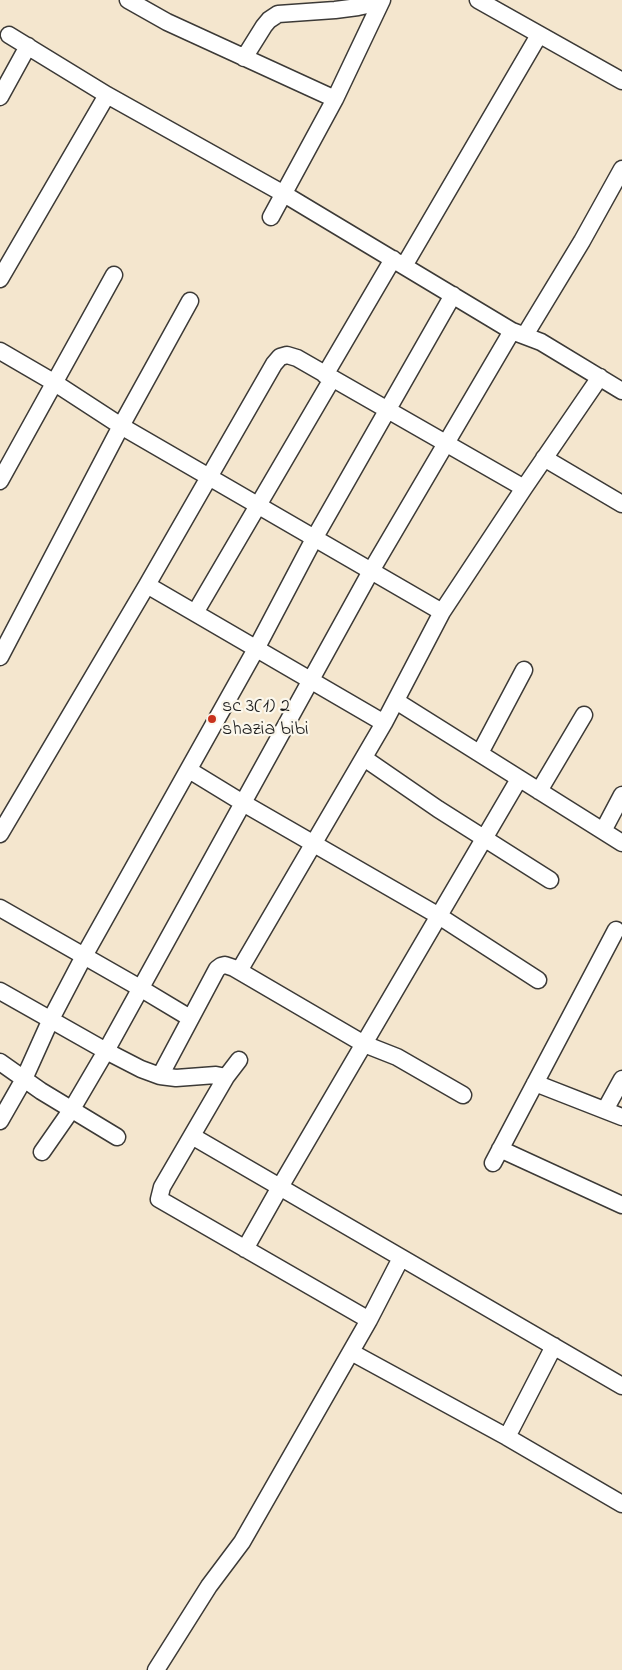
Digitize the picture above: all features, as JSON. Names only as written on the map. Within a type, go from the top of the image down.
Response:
[{"type":"street","points":[[128,0],[167,22],[335,99]]},
{"type":"street","points":[[478,0],[622,81]]},
{"type":"street","points":[[244,58],[264,26],[278,14],[358,8],[382,1]]},
{"type":"street","points":[[272,217],[335,99],[382,1]]},
{"type":"street","points":[[9,34],[107,95],[284,194],[453,295],[519,333],[541,342],[622,391]]},
{"type":"street","points":[[195,613],[328,377],[539,35]]},
{"type":"street","points":[[0,97],[28,46]]},
{"type":"street","points":[[0,279],[107,95]]},
{"type":"street","points":[[42,1152],[72,1109],[106,1051],[371,571],[446,444],[582,241],[622,169]]},
{"type":"street","points":[[0,481],[114,275]]},
{"type":"street","points":[[0,1121],[24,1079],[51,1019],[84,956],[256,649],[315,537],[453,295]]},
{"type":"street","points":[[0,657],[121,426],[190,301]]},
{"type":"street","points":[[0,351],[55,383],[121,426],[442,612]]},
{"type":"street","points":[[0,834],[277,360],[283,356],[292,356],[524,488]]},
{"type":"street","points":[[239,970],[384,723],[442,612],[544,458],[600,378]]},
{"type":"street","points":[[544,458],[622,504]]},
{"type":"street","points":[[147,585],[384,723]]},
{"type":"street","points":[[480,754],[524,670]]},
{"type":"street","points":[[396,701],[622,842]]},
{"type":"street","points":[[539,791],[584,714]]},
{"type":"street","points":[[364,758],[438,809],[550,880]]},
{"type":"street","points":[[189,770],[439,916],[538,980]]},
{"type":"street","points":[[245,1248],[519,778]]},
{"type":"street","points":[[603,831],[622,795]]},
{"type":"street","points":[[0,908],[190,1018]]},
{"type":"street","points":[[615,928],[496,1156],[622,1205]]},
{"type":"street","points":[[160,1076],[219,967],[228,965],[364,1044],[397,1057],[463,1095]]},
{"type":"street","points":[[0,991],[141,1069],[160,1076],[176,1078],[226,1077]]},
{"type":"street","points":[[239,1060],[226,1077],[162,1187],[160,1198],[369,1320]]},
{"type":"street","points":[[0,1062],[117,1137]]},
{"type":"street","points":[[605,1110],[622,1079]]},
{"type":"street","points":[[535,1083],[622,1117]]},
{"type":"street","points":[[192,1136],[622,1386]]},
{"type":"street","points":[[156,1670],[209,1586],[242,1542],[369,1320],[401,1258]]},
{"type":"street","points":[[507,1437],[554,1346]]},
{"type":"street","points":[[351,1352],[507,1437],[622,1504]]},
{"type":"place","name":"sc 3(1) 2 shazia bibi","points":[[212,719]]}]
